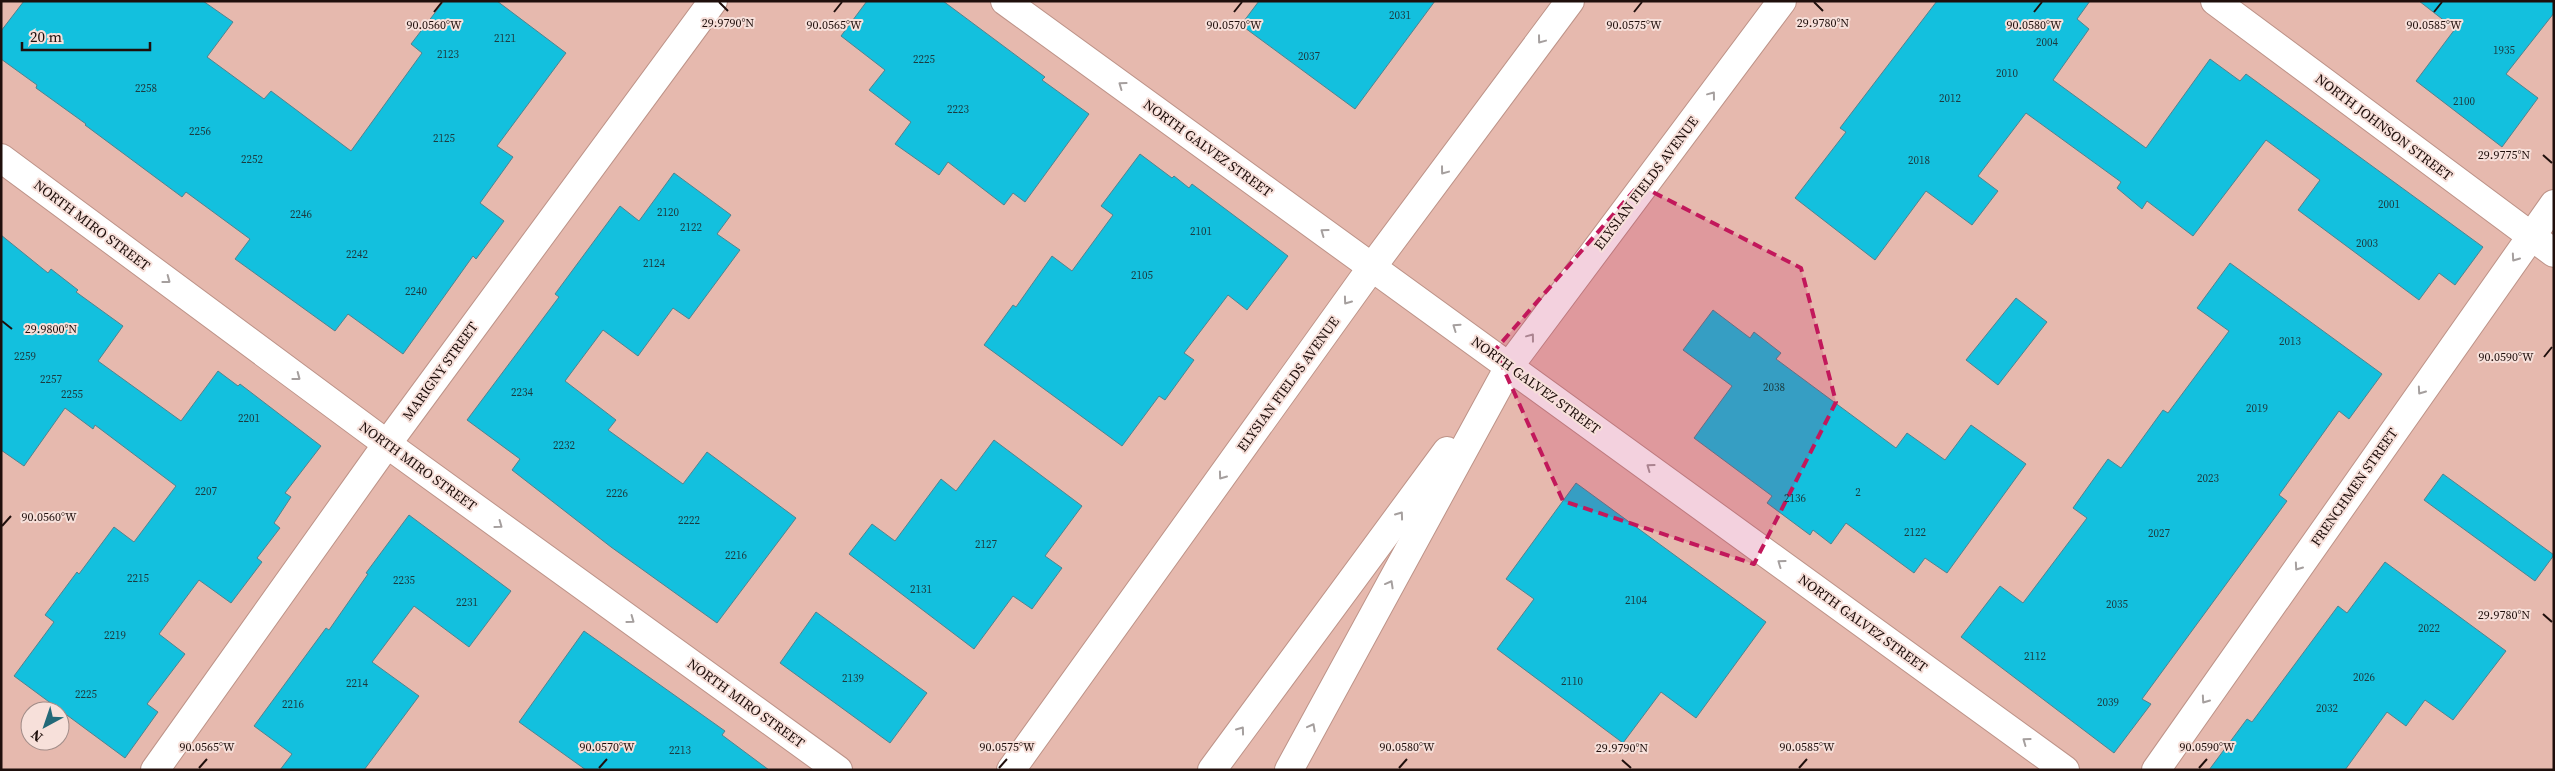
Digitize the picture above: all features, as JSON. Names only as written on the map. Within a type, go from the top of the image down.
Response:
[{"type":"street","name":"MARIGNY STREET","points":[[155,770],[387,444],[713,1]]},
{"type":"street","name":"NORTH GALVEZ STREET","points":[[1005,1],[1510,365],[2065,770]]},
{"type":"street","name":"ELYSIAN FIELDS AVENUE","points":[[1011,770],[1372,267],[1570,1]]},
{"type":"street","name":"ELYSIAN FIELDS AVENUE","points":[[1212,770],[1510,365],[1782,1]]},
{"type":"street","name":"NORTH JOHNSON STREET","points":[[2215,1],[2554,252]]},
{"type":"street","name":"NORTH MIRO STREET","points":[[1,158],[387,444],[838,770]]},
{"type":"street","name":"FRENCHMEN STREET","points":[[2156,770],[2554,204]]},
{"type":"street","name":"ELYSIAN FIELDS AVENUE","points":[[1289,770],[1510,365]]},
{"type":"highlighted area","points":[[1639,185],[1801,268],[1836,402],[1754,564],[1563,501],[1495,350]]},
{"type":"building","points":[[24,1],[203,1],[233,22],[207,57],[264,99],[271,91],[351,151],[422,53],[411,44],[444,1],[497,1],[566,53],[497,146],[513,157],[480,203],[504,221],[476,259],[473,256],[403,354],[348,314],[335,331],[235,259],[250,239],[186,192],[182,197],[36,88],[37,85],[1,59],[1,31]]},
{"type":"building","points":[[867,1],[943,1],[1045,77],[1042,80],[1089,114],[1025,202],[1013,193],[1004,205],[948,162],[939,175],[895,144],[911,122],[869,90],[885,70],[841,36]]},
{"type":"building","points":[[1259,1],[1435,1],[1355,109],[1241,25]]},
{"type":"building","points":[[1937,1],[2090,1],[2077,19],[2089,29],[2053,80],[2146,148],[2210,59],[2240,81],[2246,74],[2483,247],[2455,285],[2439,273],[2419,300],[2298,210],[2320,180],[2266,140],[2193,236],[2147,201],[2142,209],[2117,188],[2121,182],[2026,113],[1978,176],[1998,191],[1972,225],[1926,191],[1875,260],[1795,198],[1846,132],[1840,128]]},
{"type":"building","points":[[2419,1],[2554,1],[2554,13],[2506,74],[2538,98],[2502,147],[2416,81],[2455,29]]},
{"type":"building","points":[[1140,154],[1189,188],[1192,184],[1288,256],[1247,310],[1228,295],[1184,353],[1194,360],[1165,400],[1159,396],[1122,446],[984,345],[1013,305],[1016,307],[1052,256],[1072,271],[1113,215],[1101,206]]},
{"type":"building","points":[[674,173],[731,215],[717,234],[740,250],[689,319],[673,308],[638,356],[603,330],[565,381],[616,420],[608,430],[683,484],[707,452],[796,518],[717,623],[611,547],[512,470],[520,459],[467,420],[559,297],[555,294],[620,206],[639,221]]},
{"type":"building","points":[[1,235],[48,273],[51,269],[78,290],[76,292],[123,326],[98,361],[181,421],[218,371],[238,386],[240,384],[321,446],[285,493],[291,497],[274,523],[280,528],[257,558],[262,562],[231,603],[199,580],[159,634],[185,654],[147,704],[158,712],[125,758],[70,717],[70,701],[48,701],[14,676],[54,622],[45,615],[114,527],[134,542],[176,486],[95,425],[93,429],[65,408],[24,466],[1,450]]},
{"type":"building","points":[[2230,263],[2382,374],[2349,419],[2339,411],[2279,495],[2287,501],[2142,699],[2151,704],[2114,753],[1961,637],[2000,586],[2023,603],[2087,518],[2073,508],[2108,459],[2121,468],[2163,410],[2168,413],[2229,331],[2197,308]]},
{"type":"building","points":[[2016,298],[2047,322],[1998,385],[1966,360]]},
{"type":"building","points":[[1713,310],[1750,338],[1754,332],[1781,353],[1776,359],[1896,448],[1907,433],[1945,460],[1971,425],[2026,464],[1947,573],[1925,558],[1914,573],[1846,523],[1831,544],[1813,530],[1810,535],[1767,503],[1772,496],[1694,438],[1732,386],[1683,350]]},
{"type":"building","points":[[994,440],[1082,506],[1045,556],[1062,568],[1032,609],[1013,596],[974,649],[849,554],[872,524],[895,541],[941,479],[956,491]]},
{"type":"building","points":[[2443,474],[2554,555],[2535,581],[2424,500]]},
{"type":"building","points":[[1576,483],[1766,622],[1696,718],[1661,692],[1623,743],[1497,649],[1534,599],[1506,579]]},
{"type":"building","points":[[409,515],[511,591],[469,647],[414,606],[372,662],[419,696],[364,770],[280,770],[292,754],[254,726],[326,628],[329,630],[368,574],[366,573]]},
{"type":"building","points":[[2385,562],[2506,651],[2453,720],[2425,700],[2406,726],[2387,712],[2345,770],[2209,770],[2247,719],[2252,722],[2338,606],[2347,613]]},
{"type":"building","points":[[816,612],[927,693],[890,743],[780,663]]},
{"type":"building","points":[[584,631],[725,731],[722,735],[769,770],[586,770],[519,722]]}]
